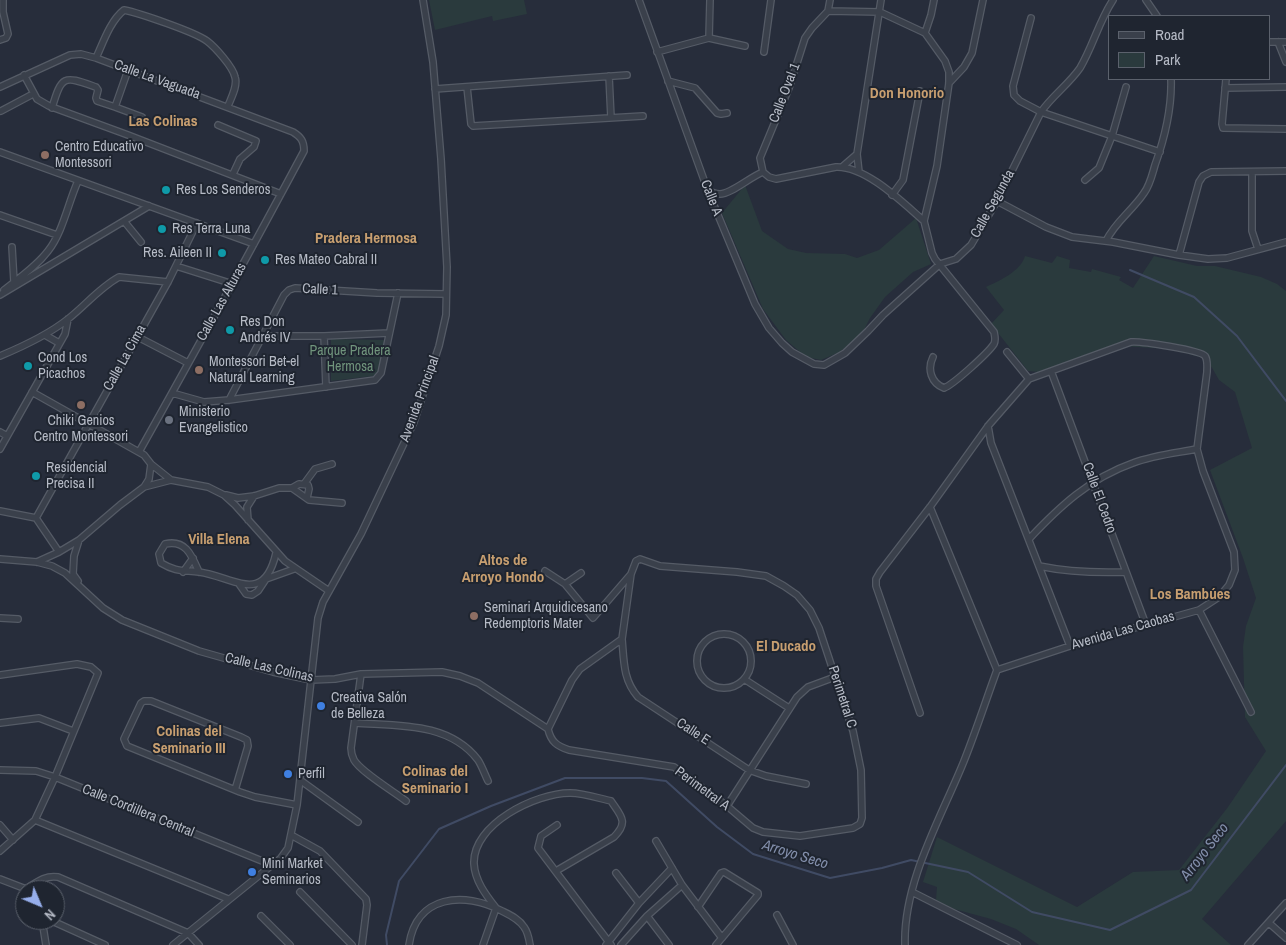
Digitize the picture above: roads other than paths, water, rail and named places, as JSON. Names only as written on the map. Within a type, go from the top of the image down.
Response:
[{"type":"street","points":[[0,40],[6,38],[8,34],[3,12],[3,0]]},
{"type":"street","name":"Avenida Principal","points":[[173,945],[280,859],[288,848],[297,805],[318,618],[323,602],[361,534],[414,422],[439,346],[446,315],[446,230],[435,89],[423,0]]},
{"type":"street","name":"Calle A","points":[[639,0],[708,191],[755,304],[769,328],[782,342],[798,356],[814,364],[824,365]]},
{"type":"street","points":[[709,38],[710,0]]},
{"type":"street","points":[[764,52],[771,0]]},
{"type":"street","points":[[830,0],[828,11],[880,12],[925,33],[945,61],[949,72],[949,84],[937,166],[924,221],[932,253],[994,332],[995,342],[955,382],[944,388],[940,387],[932,377],[930,362],[933,357]]},
{"type":"street","points":[[859,172],[857,154],[881,0]]},
{"type":"street","points":[[925,33],[934,0]]},
{"type":"street","points":[[949,84],[964,67],[972,53],[984,0]]},
{"type":"street","name":"Calle Segunda","points":[[824,365],[845,353],[883,315],[940,264],[956,259],[971,245],[997,201],[1041,112],[1047,103],[1073,78],[1113,0]]},
{"type":"street","points":[[1146,0],[1156,15]]},
{"type":"street","points":[[96,58],[108,32],[124,10],[153,19],[206,40],[214,47],[236,79],[228,106]]},
{"type":"street","name":"Calle Oval 1","points":[[763,172],[760,158],[789,88],[805,38],[828,11]]},
{"type":"street","points":[[1032,18],[1013,86],[1014,95],[1020,101],[1041,112],[1160,152]]},
{"type":"street","points":[[657,52],[709,38],[745,46]]},
{"type":"street","points":[[1271,42],[1286,42]]},
{"type":"street","points":[[1278,42],[1286,62]]},
{"type":"street","name":"Calle La Vaguada","points":[[0,87],[70,55],[81,54],[228,106],[292,132],[300,137],[304,143],[304,151]]},
{"type":"street","points":[[115,107],[128,70]]},
{"type":"street","points":[[24,75],[33,94],[41,103],[233,174],[281,194]]},
{"type":"street","points":[[435,89],[627,75]]},
{"type":"street","points":[[609,76],[611,118]]},
{"type":"street","points":[[52,108],[58,87],[63,82],[69,80],[96,87],[98,90],[96,98],[98,100],[142,117]]},
{"type":"street","points":[[1106,241],[1112,229],[1139,200],[1148,187],[1165,136],[1172,80]]},
{"type":"street","points":[[1226,80],[1223,128],[1286,129]]},
{"type":"street","points":[[668,82],[693,87],[717,113],[727,113]]},
{"type":"street","points":[[467,87],[472,125],[643,116]]},
{"type":"street","points":[[1085,180],[1099,168],[1112,136],[1126,87]]},
{"type":"street","points":[[1225,88],[1286,87]]},
{"type":"street","points":[[892,195],[903,180],[920,91]]},
{"type":"street","points":[[1,111],[33,94]]},
{"type":"street","points":[[218,125],[256,141],[254,147],[240,159],[233,174]]},
{"type":"street","name":"Calle Las Alturas","points":[[139,452],[233,284],[304,151]]},
{"type":"street","points":[[0,152],[254,244]]},
{"type":"street","points":[[842,167],[857,154]]},
{"type":"street","points":[[708,191],[719,194],[726,192],[734,189],[752,176],[763,172],[769,177],[776,179],[842,167],[859,172],[924,221]]},
{"type":"street","points":[[1179,255],[1199,182],[1204,176],[1210,172],[1286,171]]},
{"type":"street","points":[[1252,172],[1252,231],[1258,249]]},
{"type":"street","points":[[0,294],[35,265],[49,250],[57,235],[78,181]]},
{"type":"street","points":[[997,201],[1046,227],[1072,237],[1106,241],[1179,255],[1208,259],[1227,258],[1286,242]]},
{"type":"street","points":[[0,294],[149,206]]},
{"type":"street","points":[[0,215],[57,235]]},
{"type":"street","points":[[124,220],[141,242]]},
{"type":"street","name":"Calle La Cima","points":[[36,518],[136,336],[168,282],[197,224]]},
{"type":"street","points":[[12,247],[14,282]]},
{"type":"street","points":[[176,266],[233,284]]},
{"type":"street","points":[[0,356],[45,335],[68,319],[89,299],[118,277],[168,282]]},
{"type":"street","name":"Calle 1","points":[[229,400],[284,295],[290,290],[295,288],[398,294],[446,294]]},
{"type":"street","points":[[172,392],[204,402],[374,380],[378,378],[380,373],[398,294]]},
{"type":"street","points":[[0,449],[59,344],[68,319]]},
{"type":"street","points":[[262,336],[389,333]]},
{"type":"street","points":[[45,335],[59,344]]},
{"type":"street","points":[[136,336],[188,363]]},
{"type":"street","points":[[324,336],[326,387]]},
{"type":"street","name":"Avenida Las Caobas","points":[[920,713],[876,586],[876,579],[988,426],[1029,379],[1136,341],[1203,354],[1206,359],[1207,372],[1197,449],[1234,552],[1235,570],[1229,585],[1219,597],[1198,610],[1070,646],[997,670]]},
{"type":"street","points":[[1007,352],[1029,379]]},
{"type":"street","name":"Calle El Cedro","points":[[1051,371],[1146,625]]},
{"type":"street","points":[[32,392],[144,455],[151,464],[171,480]]},
{"type":"street","points":[[988,426],[991,443],[1070,646]]},
{"type":"street","points":[[0,432],[7,436]]},
{"type":"street","points":[[977,442],[991,443]]},
{"type":"street","points":[[1029,539],[1075,494],[1111,472],[1134,462],[1197,449]]},
{"type":"street","points":[[37,562],[79,540],[93,526],[144,487],[149,479],[151,464]]},
{"type":"street","points":[[304,484],[315,469],[332,464]]},
{"type":"street","points":[[144,487],[171,480],[208,487],[224,495],[238,498],[304,484],[308,485],[309,489],[307,498]]},
{"type":"street","points":[[292,488],[309,500],[342,503]]},
{"type":"street","points":[[224,495],[276,553],[294,569],[329,591]]},
{"type":"street","points":[[248,520],[247,507],[254,496]]},
{"type":"street","points":[[905,945],[907,912],[917,873],[965,760],[997,670],[930,507]]},
{"type":"street","points":[[0,511],[36,518],[59,552]]},
{"type":"street","points":[[79,540],[74,556],[73,574],[82,586]]},
{"type":"street","points":[[199,572],[193,558],[181,544],[173,542],[165,544],[159,554],[161,563],[170,569],[184,572],[199,572],[239,584],[250,585],[294,569]]},
{"type":"street","points":[[239,584],[246,594],[252,595],[258,591],[273,568],[276,553]]},
{"type":"street","points":[[184,572],[193,558]]},
{"type":"street","name":"Calle Las Colinas","points":[[0,559],[37,562],[52,566],[82,586],[103,608],[122,620],[199,651],[273,672],[311,680],[335,679],[361,674],[422,671],[442,672],[460,676],[478,683],[548,730]]},
{"type":"street","name":"Perimetral C","points":[[630,574],[636,561],[640,559],[660,566],[766,576],[797,595],[810,610],[819,628],[854,731],[861,770],[862,818],[860,824]]},
{"type":"street","points":[[1040,566],[1098,573],[1126,572]]},
{"type":"street","points":[[545,571],[565,584],[593,618],[630,574]]},
{"type":"street","points":[[565,584],[581,573]]},
{"type":"street","name":"Calle E","points":[[630,574],[622,639],[625,673],[628,682],[638,696],[749,770],[766,776],[806,784]]},
{"type":"street","points":[[1198,610],[1251,712]]},
{"type":"street","points":[[0,618],[18,619]]},
{"type":"street","points":[[721,635],[729,635],[743,642],[750,656],[751,664],[744,679],[731,687],[723,688],[708,683],[702,678],[697,663],[701,647],[706,641],[721,635]]},
{"type":"street","points":[[548,730],[572,680],[580,669],[622,639]]},
{"type":"street","points":[[0,675],[77,664],[90,667],[98,672],[98,677],[35,820],[0,851]]},
{"type":"street","points":[[361,674],[351,748],[354,760],[363,769],[406,800]]},
{"type":"street","points":[[727,806],[797,697],[808,687],[835,677]]},
{"type":"street","points":[[744,679],[789,708]]},
{"type":"street","points":[[235,790],[248,746],[247,740],[150,701],[140,703],[125,737],[124,742],[127,746],[235,790],[255,797],[297,805]]},
{"type":"street","points":[[0,723],[39,718],[73,731]]},
{"type":"street","points":[[355,723],[428,728],[459,741],[479,760],[488,781]]},
{"type":"street","name":"Perimetral A","points":[[548,730],[554,743],[569,750],[674,766],[754,828],[763,832],[800,836],[853,828],[860,824]]},
{"type":"street","name":"Calle Cordillera Central","points":[[0,770],[36,771],[55,777],[272,865]]},
{"type":"street","points":[[300,780],[358,822]]},
{"type":"street","points":[[496,908],[481,887],[474,865],[477,847],[499,819],[515,809],[544,796],[570,793],[611,801],[622,818],[623,825],[620,831],[614,837],[556,871]]},
{"type":"street","points":[[35,820],[228,899]]},
{"type":"street","points":[[0,825],[13,840]]},
{"type":"street","points":[[558,825],[540,836],[538,848],[609,944],[639,903],[672,868]]},
{"type":"street","points":[[292,835],[320,851],[366,899],[362,945]]},
{"type":"street","points":[[656,840],[682,885],[722,938]]},
{"type":"street","points":[[698,907],[721,873],[724,872],[756,891],[758,896],[716,945]]},
{"type":"street","points":[[616,873],[639,903]]},
{"type":"street","points":[[39,880],[50,876],[63,880]]},
{"type":"street","points":[[0,879],[15,885]]},
{"type":"street","points":[[65,881],[188,933],[199,945]]},
{"type":"street","points":[[621,945],[647,916],[682,885]]},
{"type":"street","points":[[300,892],[352,945]]},
{"type":"street","points":[[912,892],[1017,945]]},
{"type":"street","points":[[409,945],[410,935],[424,911],[433,904],[462,899],[496,908],[522,923],[526,928],[530,945]]},
{"type":"street","points":[[1248,945],[1286,903]]},
{"type":"street","points":[[483,945],[496,908]]},
{"type":"street","points":[[777,915],[793,945]]},
{"type":"street","points":[[261,916],[290,945]]},
{"type":"street","points":[[647,916],[669,945]]},
{"type":"street","points":[[1269,923],[1286,938]]},
{"type":"street","points":[[65,927],[104,945]]},
{"type":"street","points":[[44,930],[46,945]]},
{"type":"waterway","points":[[1130,270],[1194,297],[1237,336],[1286,401]]},
{"type":"waterway","name":"Arroyo Seco","points":[[387,945],[386,935],[399,881],[439,829],[491,806],[565,778],[642,778],[666,781],[717,827],[753,854],[830,878],[882,868],[911,860],[968,872],[1032,912],[1110,930],[1191,890],[1286,765]]},
{"type":"place","name":"Centro Educativo Montessori","points":[[45,155]]},
{"type":"place","name":"Res Los Senderos","points":[[166,190]]},
{"type":"place","name":"Res Terra Luna","points":[[162,229]]},
{"type":"place","name":"Res. Aileen II","points":[[222,253]]},
{"type":"place","name":"Res Mateo Cabral II","points":[[265,260]]},
{"type":"place","name":"Res Don Andrés IV","points":[[230,330]]},
{"type":"place","name":"Cond Los Picachos","points":[[28,366]]},
{"type":"place","name":"Montessori Bet-el Natural Learning","points":[[199,370]]},
{"type":"place","name":"Chiki Genios Centro Montessori","points":[[81,405]]},
{"type":"place","name":"Ministerio Evangelistico","points":[[169,420]]},
{"type":"place","name":"Residencial Precisa II","points":[[36,476]]},
{"type":"place","name":"Seminari Arquidicesano Redemptoris Mater","points":[[474,616]]},
{"type":"place","name":"Creativa Salón de Belleza","points":[[321,706]]},
{"type":"place","name":"Perfil","points":[[288,774]]},
{"type":"place","name":"Mini Market Seminarios","points":[[252,872]]},
{"type":"district","name":"Don Honorio","points":[[907,94]]},
{"type":"district","name":"Las Colinas","points":[[163,122]]},
{"type":"district","name":"Pradera Hermosa","points":[[366,239]]},
{"type":"district","name":"Villa Elena","points":[[219,540]]},
{"type":"district","name":"Altos de Arroyo Hondo","points":[[503,570]]},
{"type":"district","name":"Los Bambúes","points":[[1190,595]]},
{"type":"district","name":"El Ducado","points":[[786,647]]},
{"type":"district","name":"Colinas del Seminario III","points":[[189,740]]},
{"type":"district","name":"Colinas del Seminario I","points":[[435,780]]},
{"type":"park label","name":"Parque Pradera Hermosa","points":[[350,360]]}]
